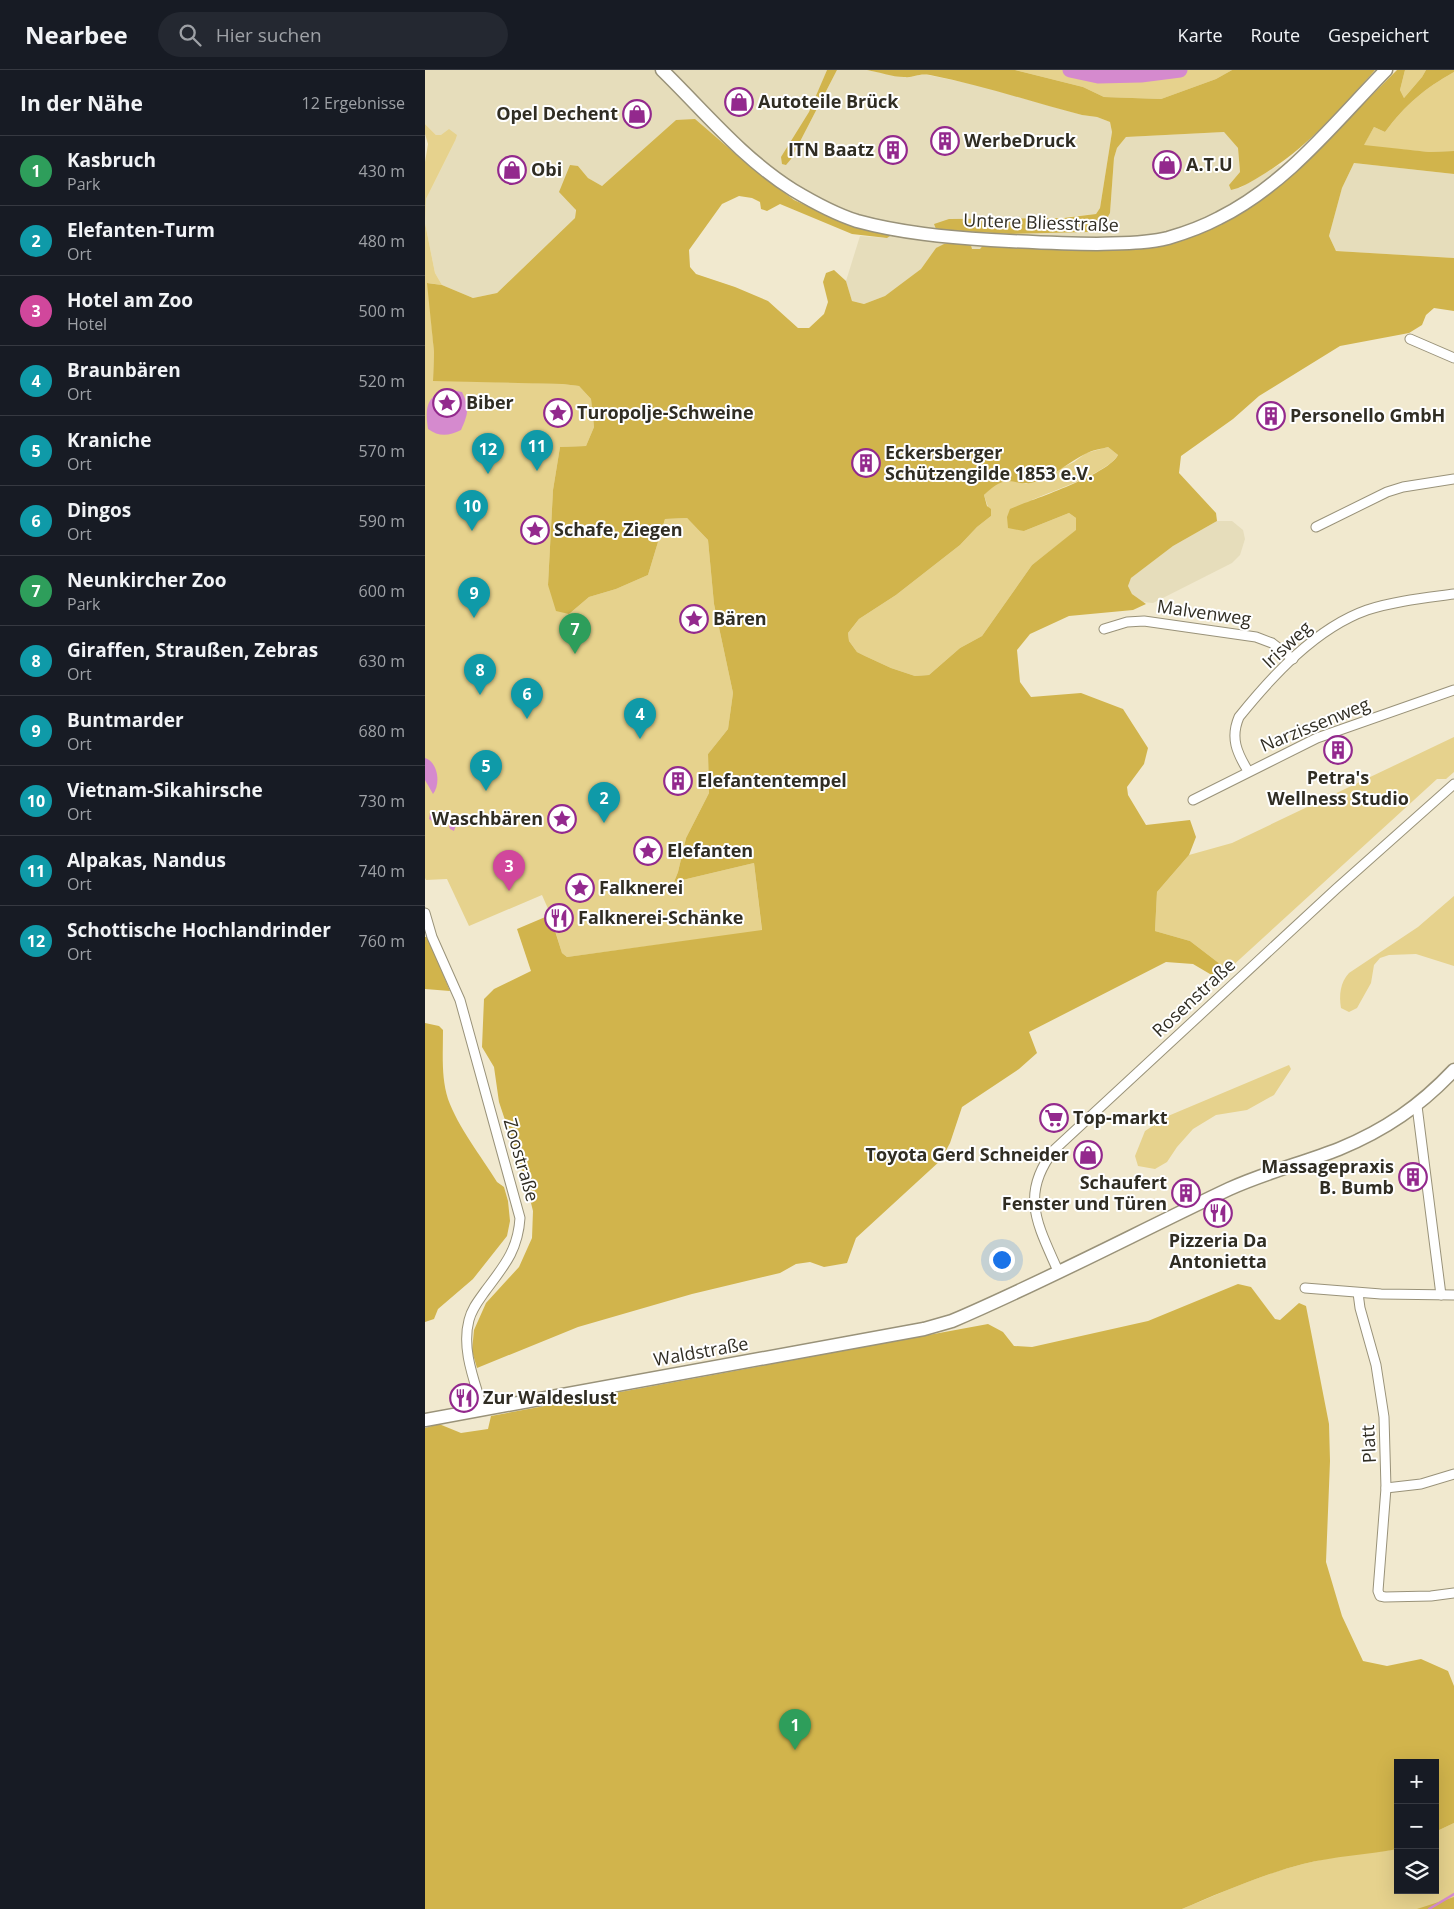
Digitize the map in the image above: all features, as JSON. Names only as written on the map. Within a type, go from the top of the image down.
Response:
[{"type":"street","name":"Untere Bliesstraße","points":[[662,70],[738,147],[772,175],[810,200],[840,214],[857,220],[935,236],[1057,244],[1132,243],[1167,238],[1219,218],[1248,201],[1286,172],[1315,146],[1386,70]]},
{"type":"street","points":[[1410,339],[1454,358]]},
{"type":"street","points":[[1316,527],[1387,492],[1403,487],[1454,479]]},
{"type":"street","name":"Irisweg","points":[[1248,771],[1239,757],[1235,746],[1235,726],[1239,717],[1310,642],[1328,629],[1366,611],[1389,604],[1454,594]]},
{"type":"street","name":"Malvenweg","points":[[1105,629],[1127,622],[1144,621],[1247,635],[1272,643],[1293,659]]},
{"type":"street","name":"Narzissenweg","points":[[1193,800],[1317,738],[1454,690]]},
{"type":"street","name":"Rosenstraße","points":[[1058,1271],[1039,1226],[1034,1195],[1039,1174],[1054,1150],[1367,860],[1454,784]]},
{"type":"street","name":"Zoostraße","points":[[425,913],[432,937],[460,1000],[520,1218],[519,1236],[515,1247],[504,1267],[474,1307],[469,1321],[467,1337],[468,1355],[483,1410]]},
{"type":"street","name":"Waldstraße","points":[[425,1420],[924,1329],[952,1321],[981,1309],[1232,1188],[1347,1145],[1417,1106],[1454,1070]]},
{"type":"street","points":[[1417,1106],[1441,1295]]},
{"type":"street","points":[[1305,1288],[1358,1293],[1454,1295]]},
{"type":"street","name":"Platt","points":[[1358,1293],[1360,1308],[1381,1390],[1386,1441],[1386,1488],[1378,1591],[1380,1596],[1385,1598],[1454,1593]]},
{"type":"street","points":[[1386,1488],[1421,1484],[1443,1479],[1454,1474]]},
{"type":"shaded area","points":[[425,70],[827,70],[791,159],[837,70],[867,70],[902,77],[912,77],[919,74],[928,75],[977,85],[1110,122],[1112,132],[1100,208],[1096,214],[943,230],[1011,234],[1088,232],[1103,226],[1110,213],[1114,158],[1117,148],[1126,137],[1224,132],[1238,148],[1240,172],[1229,185],[1240,188],[1279,165],[1288,177],[1168,242],[984,244],[980,249],[936,248],[921,269],[901,285],[885,296],[864,304],[852,301],[846,281],[860,236],[886,238],[838,220],[794,200],[733,153],[676,120],[602,186],[588,178],[578,166],[575,218],[497,293],[473,298],[442,285],[435,273],[425,223],[426,199],[455,141],[436,135],[425,124]]},
{"type":"shaded area","points":[[827,70],[837,70],[791,159],[786,165],[782,164],[781,157],[809,112]]},
{"type":"shaded area","points":[[867,70],[1015,70],[1083,87],[1104,97],[1161,99],[1216,79],[1232,70],[1375,70],[1307,142],[1292,155],[1242,187],[1231,190],[1229,185],[1240,172],[1238,148],[1224,132],[1126,137],[1117,148],[1114,158],[1110,213],[1103,226],[1088,232],[1011,234],[943,230],[936,229],[934,224],[949,219],[1063,218],[1096,214],[1100,208],[1112,132],[1110,122],[949,79],[930,75],[899,77]]},
{"type":"shaded area","points":[[1015,70],[1232,70],[1216,79],[1161,99],[1104,97],[1083,87]]},
{"type":"shaded area","points":[[1397,70],[1405,70],[1400,90],[1404,98],[1426,70],[1454,70],[1454,72],[1416,98],[1400,113],[1385,132],[1374,127],[1364,145],[1429,152],[1454,151],[1454,174],[1354,163],[1342,188],[1329,236],[1336,251],[1454,258],[1454,311],[1434,308],[1426,315],[1422,325],[1409,333],[1340,346],[1259,396],[1233,419],[1181,456],[1179,473],[1216,513],[1217,521],[1173,546],[1131,578],[1128,586],[1132,594],[1146,604],[1133,610],[1069,616],[1030,634],[1017,650],[1020,682],[1031,697],[1081,693],[1123,709],[1148,748],[1144,764],[1127,787],[1128,795],[1146,825],[1190,820],[1196,837],[1189,855],[1157,892],[1155,931],[1190,941],[1220,964],[1217,975],[1210,974],[1193,964],[1166,962],[1029,1032],[1037,1053],[1019,1069],[962,1107],[950,1143],[941,1160],[856,1238],[847,1263],[824,1267],[810,1262],[796,1264],[780,1273],[692,1294],[578,1327],[477,1368],[472,1351],[474,1330],[486,1303],[519,1267],[532,1238],[533,1211],[526,1183],[499,1102],[494,1067],[482,1047],[484,999],[494,989],[531,971],[517,929],[550,915],[562,953],[567,957],[762,930],[754,863],[674,882],[686,838],[709,793],[708,754],[728,729],[733,693],[714,604],[708,540],[687,518],[665,519],[648,575],[616,589],[589,597],[569,614],[556,611],[548,585],[553,490],[560,447],[586,446],[594,427],[591,399],[579,386],[562,384],[433,381],[434,352],[427,283],[442,285],[473,298],[497,293],[575,218],[576,210],[559,192],[570,165],[578,166],[588,178],[602,186],[676,120],[695,119],[753,169],[794,200],[838,220],[889,233],[890,236],[887,238],[852,234],[780,204],[767,211],[761,209],[760,202],[752,198],[739,196],[722,204],[689,250],[690,267],[696,274],[735,287],[768,301],[798,328],[809,328],[824,314],[828,302],[823,282],[826,273],[834,270],[846,281],[852,301],[864,304],[885,296],[921,269],[936,248],[944,244],[970,242],[972,249],[980,249],[984,244],[1135,247],[1221,223],[1318,149]],"holes":[[[1108,447],[1118,455],[1111,463],[1085,478],[1010,509],[1007,517],[1008,528],[1024,531],[1069,513],[1076,518],[1076,530],[1032,565],[982,636],[960,648],[929,675],[915,676],[891,668],[857,652],[849,641],[848,633],[859,619],[896,595],[960,545],[977,527],[991,516],[991,509],[987,506],[984,495],[993,487],[1007,481],[1023,483],[1038,481],[1085,454],[1096,450]]]},
{"type":"shaded area","points":[[1405,70],[1426,70],[1404,98],[1400,90]]},
{"type":"shaded area","points":[[1454,72],[1454,151],[1429,152],[1363,146],[1374,127],[1385,132],[1400,113],[1416,98]]},
{"type":"shaded area","points":[[425,124],[436,135],[441,135],[449,129],[457,135],[426,199],[425,223],[425,162],[428,144]]},
{"type":"shaded area","points":[[1354,163],[1454,174],[1454,258],[1336,251],[1329,236],[1342,188]]},
{"type":"shaded area","points":[[425,223],[435,273],[442,285],[428,283],[434,352],[433,380],[579,386],[591,399],[594,427],[586,446],[560,447],[553,490],[548,585],[569,614],[589,597],[616,589],[648,575],[665,519],[687,518],[708,540],[714,604],[733,693],[728,729],[708,754],[709,793],[686,838],[674,882],[754,863],[762,931],[567,957],[562,953],[542,895],[469,926],[447,879],[426,880],[425,878]]},
{"type":"shaded area","points":[[445,389],[462,392],[467,411],[461,430],[444,435],[428,429],[427,409],[430,400]]},
{"type":"shaded area","points":[[1108,447],[1118,455],[1112,462],[1092,475],[1032,500],[1024,531],[1069,513],[1076,518],[1077,530],[1032,565],[982,636],[960,648],[929,675],[915,676],[891,668],[857,652],[849,641],[848,633],[859,619],[896,595],[960,545],[977,527],[991,516],[984,495],[994,485],[1008,479],[1026,484],[1074,462],[1086,453]]},
{"type":"shaded area","points":[[1217,521],[1232,521],[1243,530],[1245,539],[1240,555],[1232,563],[1153,603],[1142,602],[1132,594],[1128,586],[1131,578],[1173,546]]},
{"type":"shaded area","points":[[1454,737],[1454,772],[1446,779],[1437,779],[1229,969],[1190,941],[1155,931],[1157,892],[1189,855],[1232,843]]},
{"type":"shaded area","points":[[425,758],[433,764],[437,774],[437,785],[433,794],[425,780]]},
{"type":"shaded area","points":[[447,812],[452,821],[457,822],[454,831],[450,829],[451,822],[449,820],[434,822],[429,819],[430,813]]},
{"type":"shaded area","points":[[1454,896],[1454,966],[1416,954],[1389,955],[1380,958],[1374,965],[1371,983],[1357,1008],[1349,1012],[1341,1008],[1341,989],[1349,973],[1418,927]]},
{"type":"shaded area","points":[[425,937],[428,937],[450,991],[425,989]]},
{"type":"shaded area","points":[[425,1023],[439,1026],[443,1030],[443,1074],[448,1099],[452,1110],[470,1141],[497,1182],[504,1187],[508,1201],[510,1221],[507,1236],[473,1279],[438,1309],[434,1319],[425,1322]]},
{"type":"shaded area","points":[[1289,1065],[1291,1069],[1274,1095],[1247,1110],[1216,1115],[1193,1129],[1167,1162],[1155,1169],[1138,1166],[1135,1156],[1145,1131],[1168,1116]]},
{"type":"shaded area","points":[[1238,1284],[1251,1287],[1275,1319],[1280,1320],[1299,1303],[1306,1306],[1329,1424],[1330,1461],[1326,1562],[1342,1616],[1363,1661],[1387,1666],[1421,1659],[1448,1671],[1454,1686],[1454,1823],[1439,1830],[1439,1759],[1394,1759],[1394,1850],[1327,1859],[1288,1868],[1182,1909],[425,1909],[425,1428],[439,1424],[461,1433],[488,1429],[491,1416],[988,1324],[1003,1332],[1014,1346],[1032,1347],[1148,1321]]},
{"type":"shaded area","points":[[1454,1823],[1454,1909],[1182,1909],[1242,1884],[1288,1868],[1326,1859],[1394,1850],[1394,1894],[1439,1894],[1439,1830]]},
{"type":"shaded area","points":[[1454,1897],[1454,1909],[1417,1909]]},
{"type":"waterway","points":[[1070,70],[1098,76],[1141,75],[1180,70]]},
{"type":"waterway","points":[[1429,1909],[1454,1894]]},
{"type":"place","name":"Autoteile Brück","points":[[739,102]]},
{"type":"place","name":"Opel Dechent","points":[[637,114]]},
{"type":"place","name":"WerbeDruck","points":[[945,141]]},
{"type":"place","name":"ITN Baatz","points":[[893,150]]},
{"type":"place","name":"A.T.U","points":[[1167,165]]},
{"type":"place","name":"Obi","points":[[512,170]]},
{"type":"place","name":"Biber","points":[[447,403]]},
{"type":"place","name":"Turopolje-Schweine","points":[[558,413]]},
{"type":"place","name":"Personello GmbH","points":[[1271,416]]},
{"type":"place","name":"Eckersberger Schützengilde 1853 e.V.","points":[[866,463]]},
{"type":"place","name":"Alpakas, Nandus","points":[[537,471]]},
{"type":"place","name":"Schottische Hochlandrinder","points":[[488,474]]},
{"type":"place","name":"Schafe, Ziegen","points":[[535,530]]},
{"type":"place","name":"Vietnam-Sikahirsche","points":[[472,531]]},
{"type":"place","name":"Buntmarder","points":[[474,618]]},
{"type":"place","name":"Bären","points":[[694,619]]},
{"type":"place","name":"Neunkircher Zoo","points":[[575,654]]},
{"type":"place","name":"Giraffen, Straußen, Zebras","points":[[480,695]]},
{"type":"place","name":"Dingos","points":[[527,719]]},
{"type":"place","name":"Braunbären","points":[[640,739]]},
{"type":"place","name":"Petra's Wellness Studio","points":[[1338,750]]},
{"type":"place","name":"Elefantentempel","points":[[678,781]]},
{"type":"place","name":"Kraniche","points":[[486,791]]},
{"type":"place","name":"Waschbären","points":[[562,819]]},
{"type":"place","name":"Elefanten-Turm","points":[[604,823]]},
{"type":"place","name":"Elefanten","points":[[648,851]]},
{"type":"place","name":"Falknerei","points":[[580,888]]},
{"type":"place","name":"Hotel am Zoo","points":[[509,891]]},
{"type":"place","name":"Falknerei-Schänke","points":[[559,918]]},
{"type":"place","name":"Top-markt","points":[[1054,1118]]},
{"type":"place","name":"Toyota Gerd Schneider","points":[[1088,1155]]},
{"type":"place","name":"Massagepraxis B. Bumb","points":[[1413,1177]]},
{"type":"place","name":"Schaufert Fenster und Türen","points":[[1186,1193]]},
{"type":"place","name":"Pizzeria Da Antonietta","points":[[1218,1213]]},
{"type":"place","name":"Zur Waldeslust","points":[[464,1398]]},
{"type":"place","name":"Kasbruch","points":[[795,1750]]}]
